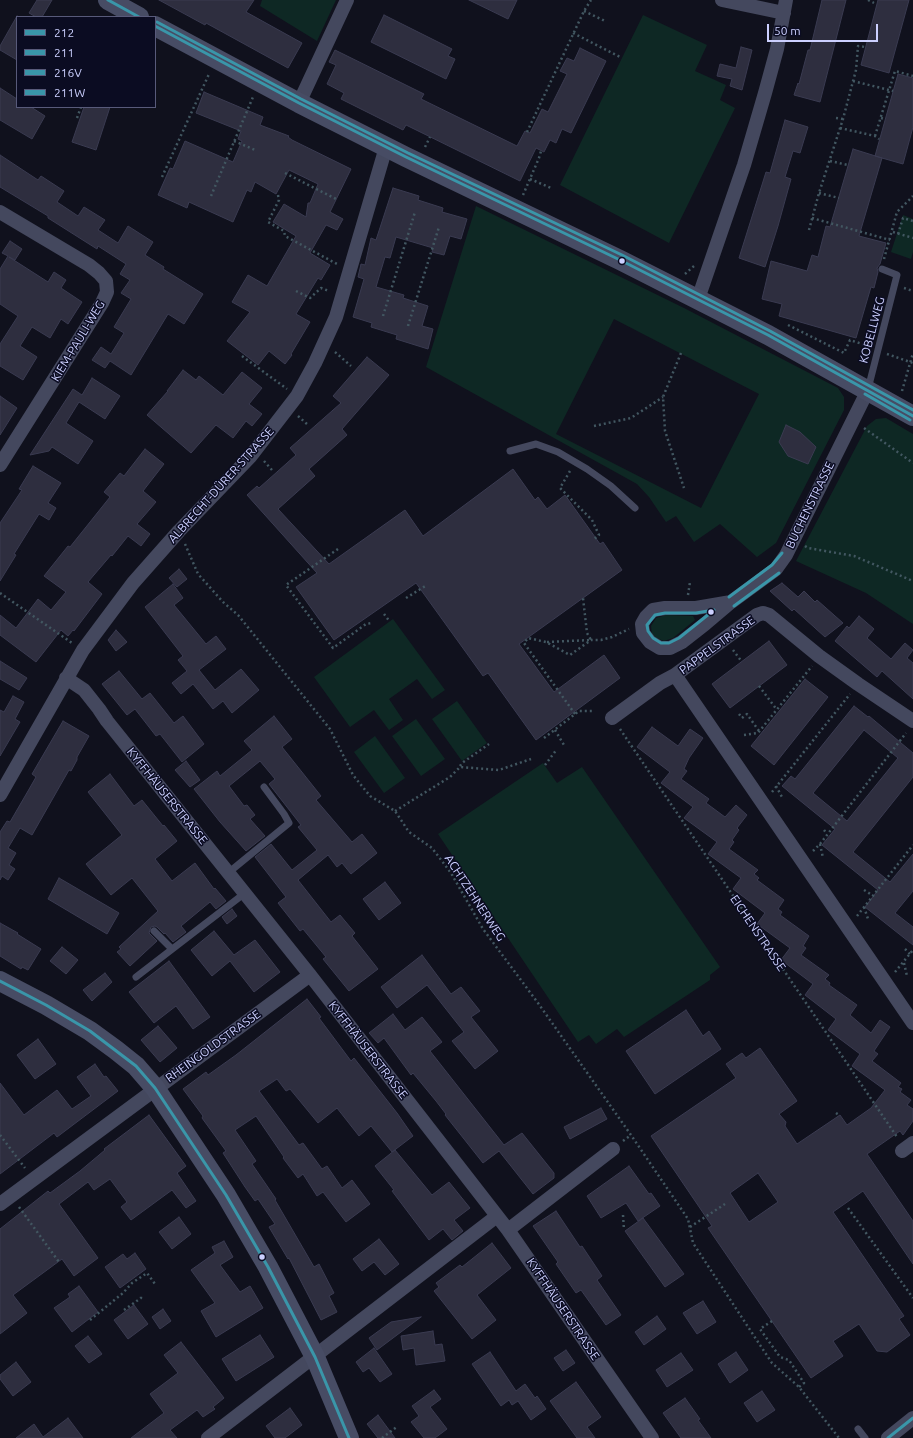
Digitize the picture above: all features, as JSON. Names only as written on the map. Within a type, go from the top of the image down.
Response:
[{"type":"main road","points":[[108,0],[137,16]]},
{"type":"main road","points":[[156,27],[299,103],[386,147],[698,299],[784,343],[913,416]]},
{"type":"main road","points":[[0,981],[46,1004],[90,1031],[136,1066],[155,1088],[205,1162],[245,1226],[315,1357],[349,1438]]},
{"type":"street","points":[[299,103],[347,0]]},
{"type":"street","points":[[698,299],[744,165],[777,49],[785,6],[722,0]]},
{"type":"street","name":"ALBRECHT-DÜRER-STRASSE","points":[[0,795],[83,650],[133,583],[179,531],[250,457],[297,396],[315,363],[336,317],[386,147]]},
{"type":"street","name":"KIEM-PAULI-WEG","points":[[0,212],[89,265],[99,273],[106,282],[106,292],[102,303],[0,465]]},
{"type":"street","name":"BUCHENSTRASSE","points":[[731,602],[696,608],[665,608],[653,610],[642,624],[643,633],[650,642],[660,648],[670,648],[682,642],[731,602],[776,569],[786,555],[793,538],[868,390]]},
{"type":"street","name":"PAPPELSTRASSE","points":[[612,718],[660,683],[675,675],[757,615],[763,613],[769,615],[819,656],[911,725]]},
{"type":"street","points":[[675,675],[913,1023]]},
{"type":"street","name":"KYFFHÄUSERSTRASSE","points":[[66,678],[84,690],[107,721],[310,975],[508,1230],[652,1438]]},
{"type":"street","name":"RHEINGOLDSTRASSE","points":[[0,1204],[155,1088],[310,975]]},
{"type":"street","points":[[508,1230],[613,1149]]},
{"type":"street","points":[[208,1438],[497,1216]]},
{"type":"street","points":[[888,1438],[913,1418]]},
{"type":"lane","name":"KOBELLWEG","points":[[868,390],[897,276],[882,269]]},
{"type":"lane","points":[[510,451],[536,444],[558,452],[611,486],[635,508]]},
{"type":"lane","points":[[228,873],[289,823],[264,788]]},
{"type":"lane","points":[[136,977],[245,893]]},
{"type":"lane","points":[[154,931],[172,949]]},
{"type":"lane","points":[[858,1429],[865,1438]]},
{"type":"path","points":[[527,132],[584,10],[591,0]]},
{"type":"path","points":[[868,0],[874,3]]},
{"type":"path","points":[[584,10],[605,21]]},
{"type":"path","points":[[573,33],[622,58]]},
{"type":"path","points":[[810,230],[819,193],[843,119],[856,70],[858,46],[865,47]]},
{"type":"path","points":[[162,177],[207,77],[217,60]]},
{"type":"path","points":[[875,136],[894,71],[913,76]]},
{"type":"path","points":[[853,81],[893,92]]},
{"type":"path","points":[[211,196],[260,82]]},
{"type":"path","points":[[77,118],[81,108]]},
{"type":"path","points":[[836,118],[843,119]]},
{"type":"path","points":[[881,118],[885,119]]},
{"type":"path","points":[[840,128],[875,136],[879,139]]},
{"type":"path","points":[[427,144],[430,137]]},
{"type":"path","points":[[234,141],[255,150]]},
{"type":"path","points":[[528,184],[541,151]]},
{"type":"path","points":[[830,161],[848,165]]},
{"type":"path","points":[[285,173],[336,199]]},
{"type":"path","points":[[530,179],[551,188]]},
{"type":"path","points":[[819,193],[839,198]]},
{"type":"path","points":[[278,195],[280,200],[268,222],[284,231],[285,236],[349,271]]},
{"type":"path","points":[[882,269],[893,232],[897,212],[913,196]]},
{"type":"path","points":[[383,316],[415,212]]},
{"type":"path","points":[[812,218],[890,240]]},
{"type":"path","points":[[898,234],[903,218],[913,221]]},
{"type":"path","points":[[408,326],[439,227]]},
{"type":"path","points":[[893,232],[913,238]]},
{"type":"path","points":[[296,291],[310,298],[321,288],[342,296]]},
{"type":"path","points":[[909,289],[913,291]]},
{"type":"path","points":[[785,324],[844,353],[850,340],[871,347],[872,345],[878,349],[912,362]]},
{"type":"path","points":[[335,353],[351,366]]},
{"type":"path","points":[[681,353],[663,397],[665,431],[684,488]]},
{"type":"path","points":[[901,389],[912,362],[913,353]]},
{"type":"path","points":[[242,356],[297,396]]},
{"type":"path","points":[[594,426],[631,418],[663,397]]},
{"type":"path","points":[[300,417],[308,425]]},
{"type":"path","points":[[853,419],[913,464]]},
{"type":"path","points":[[264,461],[272,470]]},
{"type":"path","points":[[575,462],[560,488],[592,520],[599,535],[593,540]]},
{"type":"path","name":"ACHTZEHNERWEG","points":[[179,531],[198,574],[223,602],[238,615],[330,729],[353,775],[370,796],[395,811],[409,832],[432,848],[451,873],[483,929],[538,1003],[688,1219],[693,1243],[772,1363],[799,1388],[839,1438]]},
{"type":"path","points":[[793,538],[808,548],[854,556],[913,581]]},
{"type":"path","points":[[338,549],[286,585],[332,648],[366,624],[372,623]]},
{"type":"path","points":[[406,598],[427,585]]},
{"type":"path","points":[[0,593],[83,650]]},
{"type":"path","points":[[584,598],[587,633],[591,640]]},
{"type":"path","points":[[384,614],[390,622]]},
{"type":"path","points":[[575,714],[524,643],[528,638],[546,642],[601,640],[612,637],[642,624]]},
{"type":"path","points":[[546,642],[570,655],[591,640]]},
{"type":"path","points":[[744,735],[758,733],[819,656]]},
{"type":"path","points":[[762,803],[817,737],[858,684]]},
{"type":"path","points":[[759,686],[777,710]]},
{"type":"path","points":[[544,738],[582,710],[593,711]]},
{"type":"path","points":[[739,714],[742,718],[747,714],[759,731]]},
{"type":"path","name":"EICHENSTRASSE","points":[[612,718],[907,1148]]},
{"type":"path","points":[[802,862],[820,844],[911,725]]},
{"type":"path","points":[[554,730],[564,745]]},
{"type":"path","points":[[395,811],[450,776],[460,767],[462,763],[489,744]]},
{"type":"path","points":[[545,765],[557,749]]},
{"type":"path","points":[[460,767],[499,770],[531,759]]},
{"type":"path","points":[[776,786],[782,797]]},
{"type":"path","points":[[824,830],[827,834]]},
{"type":"path","points":[[820,844],[823,858]]},
{"type":"path","points":[[848,928],[872,895],[913,845]]},
{"type":"path","points":[[864,890],[872,895]]},
{"type":"path","points":[[864,907],[868,920]]},
{"type":"path","points":[[904,949],[910,954]]},
{"type":"path","points":[[886,983],[913,950]]},
{"type":"path","points":[[904,962],[907,976]]},
{"type":"path","points":[[836,1112],[839,1115]]},
{"type":"path","points":[[0,1135],[26,1169]]},
{"type":"path","points":[[16,1203],[59,1262]]},
{"type":"path","points":[[690,1227],[725,1204]]},
{"type":"path","points":[[848,1208],[913,1298]]},
{"type":"path","points":[[623,1215],[624,1230]]},
{"type":"path","points":[[90,1320],[123,1293],[132,1283],[147,1273],[155,1284]]},
{"type":"path","points":[[124,1310],[140,1298],[141,1294]]},
{"type":"path","points":[[772,1321],[760,1329],[780,1357],[789,1360],[804,1383],[799,1388]]},
{"type":"path","points":[[382,1438],[398,1426]]},
{"type":"green space","points":[[262,0],[336,0],[317,41],[260,6]]},
{"type":"green space","points":[[643,15],[707,45],[695,71],[726,85],[720,100],[735,108],[669,243],[560,185]]},
{"type":"green space","points":[[476,206],[684,308],[838,388],[844,397],[844,410],[776,543],[757,557],[720,524],[694,542],[676,516],[666,522],[649,497],[637,484],[426,367]],"holes":[[[614,319],[759,394],[701,508],[556,434]]]},
{"type":"green space","points":[[903,215],[913,219],[913,252],[911,259],[891,252]]},
{"type":"green space","points":[[886,418],[913,434],[913,624],[866,593],[796,561],[867,426],[876,419]]},
{"type":"green space","points":[[666,615],[693,616],[695,620],[673,638],[664,641],[652,635],[651,626],[656,618]]},
{"type":"green space","points":[[393,619],[445,690],[432,699],[417,679],[389,699],[403,720],[389,730],[374,710],[350,727],[314,677]]},
{"type":"green space","points":[[457,701],[487,743],[462,761],[432,719]]},
{"type":"green space","points":[[416,719],[445,759],[421,776],[392,736]]},
{"type":"green space","points":[[375,736],[405,778],[384,793],[354,752]]},
{"type":"green space","points":[[543,763],[557,783],[582,767],[720,967],[710,975],[710,980],[624,1037],[617,1029],[596,1044],[589,1035],[578,1042],[438,834]]},
{"type":"building","points":[[37,0],[52,0],[43,16],[34,16],[29,13]]},
{"type":"building","points":[[159,0],[254,0],[246,12],[302,43],[288,68],[206,23],[205,25]]},
{"type":"building","points":[[469,0],[517,0],[508,19]]},
{"type":"building","points":[[822,0],[846,0],[820,102],[794,95],[798,83],[799,84],[808,50],[810,50]]},
{"type":"building","points":[[878,0],[909,0],[889,73],[861,65]]},
{"type":"building","points":[[384,15],[452,49],[448,56],[455,59],[446,79],[371,42]]},
{"type":"building","points":[[16,18],[16,59],[0,50],[0,46]]},
{"type":"building","points":[[741,47],[752,50],[742,90],[730,86],[732,79],[717,76],[720,64],[736,68]]},
{"type":"building","points":[[580,48],[606,61],[571,133],[562,129],[556,143],[550,140],[544,152],[536,148],[520,181],[406,125],[403,130],[341,99],[344,93],[327,84],[336,65],[329,62],[335,50],[424,94],[421,99],[517,146],[525,131],[530,133],[542,109],[548,112],[567,74],[560,71],[567,58],[574,61]]},
{"type":"building","points":[[898,74],[913,78],[913,127],[903,164],[875,156]]},
{"type":"building","points":[[0,88],[16,98],[16,108],[33,108],[45,116],[32,139],[0,120]]},
{"type":"building","points":[[204,92],[263,117],[260,125],[289,136],[288,137],[292,140],[351,169],[330,212],[343,219],[337,230],[326,225],[310,253],[330,265],[321,280],[318,278],[296,314],[310,322],[291,354],[292,355],[285,364],[269,351],[258,365],[227,341],[250,312],[232,302],[248,275],[267,286],[296,236],[273,222],[284,204],[306,217],[308,203],[310,203],[318,184],[289,170],[276,194],[255,182],[251,192],[247,190],[233,222],[189,202],[187,208],[158,195],[170,168],[173,169],[185,141],[233,162],[242,141],[238,139],[241,131],[196,113]]},
{"type":"building","points":[[84,108],[110,108],[96,150],[72,142]]},
{"type":"building","points":[[785,120],[808,127],[800,153],[793,151],[785,177],[791,179],[765,267],[739,258],[766,172],[770,173]]},
{"type":"building","points":[[853,149],[882,158],[859,236],[886,243],[880,264],[877,268],[878,272],[874,288],[871,287],[856,338],[779,316],[782,304],[762,299],[771,261],[807,271],[812,255],[818,257],[826,226],[830,227]]},
{"type":"building","points":[[0,155],[38,180],[41,176],[64,191],[57,202],[78,216],[84,207],[105,220],[98,230],[118,243],[128,226],[153,242],[145,255],[164,267],[163,269],[203,294],[184,324],[168,314],[131,375],[110,361],[105,368],[92,360],[101,347],[111,354],[124,333],[114,327],[131,299],[121,293],[130,280],[120,274],[126,264],[98,246],[97,249],[48,218],[48,216],[0,187]]},
{"type":"building","points":[[393,188],[419,196],[418,200],[443,208],[442,212],[467,219],[461,239],[450,236],[444,255],[432,252],[433,248],[396,237],[390,258],[385,257],[376,287],[404,295],[403,298],[428,306],[422,326],[433,329],[428,349],[396,339],[397,335],[371,327],[372,323],[353,317],[364,279],[358,277],[361,264],[365,265],[371,238],[376,240]]},
{"type":"building","points":[[10,241],[22,249],[15,260],[9,257],[48,282],[54,272],[66,280],[61,288],[82,302],[68,324],[61,319],[50,338],[32,327],[20,346],[37,357],[23,380],[0,366],[0,344],[18,316],[0,304],[0,269],[8,256],[2,253]]},
{"type":"building","points":[[367,357],[389,375],[342,429],[347,435],[309,469],[315,476],[278,509],[329,564],[405,510],[423,536],[513,469],[535,500],[538,497],[547,509],[565,495],[600,544],[603,542],[622,570],[519,644],[554,692],[604,655],[620,678],[536,740],[488,673],[483,676],[416,583],[334,640],[296,587],[317,573],[247,495],[257,486],[259,488],[296,455],[290,448],[341,403],[333,396]]},
{"type":"building","points":[[183,370],[196,380],[199,376],[223,395],[242,372],[262,388],[249,404],[262,414],[252,426],[246,421],[233,438],[216,425],[191,453],[147,415],[168,391]]},
{"type":"building","points":[[92,378],[120,396],[105,419],[79,402],[66,423],[93,441],[78,464],[52,447],[49,451],[30,455],[73,389],[82,395]]},
{"type":"building","points":[[0,396],[17,408],[0,435]]},
{"type":"building","points":[[786,425],[800,432],[816,447],[808,464],[788,456],[779,442]]},
{"type":"building","points":[[145,449],[164,464],[143,491],[156,502],[137,524],[150,534],[141,546],[128,536],[112,556],[111,555],[88,582],[102,594],[74,631],[73,630],[68,636],[61,630],[36,662],[0,635],[0,615],[16,628],[38,599],[51,610],[66,592],[44,576],[68,546],[70,547],[110,497],[104,492],[120,473],[124,476]]},
{"type":"building","points":[[33,466],[61,483],[48,503],[56,508],[49,520],[39,514],[14,554],[16,555],[0,581],[0,523],[22,490],[19,489]]},
{"type":"building","points":[[179,569],[187,579],[177,587],[169,578]]},
{"type":"building","points":[[782,583],[798,597],[804,591],[815,602],[817,600],[843,623],[825,637],[794,609],[792,611],[770,591]]},
{"type":"building","points":[[173,584],[183,598],[174,605],[206,644],[216,636],[226,649],[199,670],[215,690],[241,669],[259,690],[232,713],[223,701],[213,709],[193,684],[181,694],[172,683],[187,671],[178,660],[183,656],[145,607]]},
{"type":"building","points":[[859,616],[874,629],[867,638],[891,659],[905,643],[913,650],[907,658],[913,663],[913,699],[882,671],[877,677],[835,641],[847,626],[849,628]]},
{"type":"building","points":[[116,630],[127,642],[116,651],[108,640]]},
{"type":"building","points":[[769,641],[787,665],[730,708],[712,684]]},
{"type":"building","points":[[0,661],[27,678],[19,690],[0,679]]},
{"type":"building","points":[[119,671],[142,699],[150,693],[174,723],[183,716],[204,744],[182,762],[160,734],[156,736],[135,709],[127,715],[102,684]]},
{"type":"building","points":[[805,679],[828,697],[774,765],[751,746]]},
{"type":"building","points":[[13,696],[24,702],[15,719],[20,722],[0,756],[0,710],[4,712]]},
{"type":"building","points":[[854,706],[868,717],[869,716],[913,753],[913,777],[853,852],[890,882],[913,854],[913,891],[895,913],[913,927],[913,945],[865,907],[878,890],[822,845],[835,829],[782,786],[791,776],[795,779]],"holes":[[[864,730],[898,758],[847,821],[813,793]]]},
{"type":"building","points":[[274,716],[292,739],[282,747],[321,796],[316,800],[352,842],[362,834],[377,853],[351,874],[342,863],[337,867],[328,855],[298,880],[331,922],[340,915],[355,933],[352,936],[378,969],[349,991],[323,959],[326,957],[303,929],[300,931],[278,903],[286,897],[255,857],[271,844],[292,870],[317,850],[298,827],[301,825],[269,784],[275,779],[260,761],[229,786],[244,806],[247,805],[255,815],[250,819],[265,836],[246,851],[220,822],[194,789],[217,771],[220,776],[252,750],[244,741]]},
{"type":"building","points":[[63,721],[89,736],[71,771],[69,770],[32,835],[20,828],[8,848],[16,853],[9,865],[15,869],[8,880],[2,876],[0,880],[0,832],[7,821],[10,822],[36,777],[32,774]]},
{"type":"building","points":[[652,727],[678,746],[690,729],[703,738],[689,758],[684,769],[687,771],[681,779],[709,799],[706,803],[725,817],[736,805],[747,815],[737,828],[739,830],[732,840],[734,842],[729,849],[758,870],[754,874],[759,878],[757,880],[784,900],[778,909],[782,912],[780,915],[809,936],[803,946],[806,948],[801,955],[829,975],[825,979],[830,983],[829,985],[857,1005],[850,1015],[871,1033],[880,1020],[890,1027],[874,1051],[878,1054],[872,1061],[901,1083],[898,1087],[902,1089],[900,1092],[911,1100],[907,1105],[913,1109],[913,1121],[903,1135],[900,1131],[867,1154],[913,1221],[913,1264],[863,1191],[833,1212],[904,1316],[899,1319],[910,1335],[887,1352],[877,1351],[859,1324],[833,1341],[843,1356],[811,1378],[708,1228],[712,1226],[651,1136],[736,1078],[726,1064],[742,1053],[746,1058],[760,1048],[797,1101],[779,1114],[786,1122],[785,1126],[797,1144],[840,1115],[847,1125],[871,1108],[885,1090],[852,1066],[860,1054],[828,1030],[836,1019],[805,995],[813,984],[781,960],[790,948],[757,924],[765,913],[733,889],[741,878],[708,854],[717,842],[684,818],[693,807],[661,783],[670,772],[637,747]],"holes":[[[758,1173],[778,1202],[749,1222],[730,1193]]]},
{"type":"building","points":[[186,761],[200,780],[190,787],[175,770]]},
{"type":"building","points":[[110,774],[134,806],[142,800],[177,841],[155,859],[172,881],[195,863],[214,889],[215,888],[226,901],[216,909],[210,902],[181,926],[186,932],[173,942],[157,927],[151,927],[149,933],[157,941],[130,966],[117,952],[121,949],[119,947],[158,911],[132,878],[111,895],[86,864],[122,835],[88,792]]},
{"type":"building","points":[[59,878],[119,913],[107,934],[48,899]]},
{"type":"building","points":[[385,882],[401,903],[379,920],[363,899]]},
{"type":"building","points":[[232,909],[237,916],[227,924],[222,917]]},
{"type":"building","points":[[0,923],[41,949],[28,970],[22,967],[21,969],[0,956]]},
{"type":"building","points":[[214,931],[234,955],[255,940],[280,972],[254,992],[230,961],[212,976],[191,950]]},
{"type":"building","points":[[62,947],[78,960],[66,974],[50,961]]},
{"type":"building","points":[[422,955],[451,994],[461,987],[480,1011],[471,1017],[498,1051],[475,1069],[452,1041],[464,1032],[427,985],[397,1008],[381,987]]},
{"type":"building","points":[[169,961],[210,1017],[193,1029],[176,1006],[154,1023],[129,992]]},
{"type":"building","points":[[105,973],[112,982],[92,1001],[83,990]]},
{"type":"building","points":[[307,999],[321,1017],[319,1018],[351,1061],[354,1058],[413,1136],[392,1152],[371,1126],[359,1136],[337,1108],[318,1123],[290,1089],[286,1091],[277,1079],[259,1091],[299,1145],[303,1143],[322,1169],[327,1166],[342,1188],[352,1180],[370,1204],[346,1222],[323,1192],[317,1196],[303,1174],[298,1178],[283,1158],[284,1157],[256,1116],[235,1130],[256,1161],[252,1164],[276,1199],[275,1200],[314,1267],[319,1264],[334,1293],[329,1296],[337,1312],[321,1320],[289,1258],[288,1259],[269,1227],[275,1224],[258,1199],[255,1201],[245,1187],[223,1153],[226,1151],[183,1089],[206,1072],[208,1075],[236,1055]]},
{"type":"building","points":[[686,1010],[703,1036],[709,1031],[721,1049],[655,1094],[626,1051]]},
{"type":"building","points":[[393,1014],[405,1030],[422,1017],[442,1042],[430,1051],[504,1145],[522,1133],[554,1173],[554,1178],[533,1194],[499,1151],[483,1163],[445,1115],[446,1114],[436,1101],[413,1073],[411,1075],[384,1038],[378,1043],[369,1033]]},
{"type":"building","points":[[158,1026],[177,1048],[160,1062],[141,1040]]},
{"type":"building","points":[[38,1039],[56,1064],[35,1079],[17,1055]]},
{"type":"building","points":[[95,1064],[104,1077],[106,1076],[118,1091],[57,1137],[54,1133],[0,1174],[0,1083],[24,1115],[57,1090],[72,1109],[91,1096],[77,1077]]},
{"type":"building","points":[[601,1108],[607,1119],[570,1139],[564,1127]]},
{"type":"building","points":[[149,1115],[186,1166],[177,1173],[196,1201],[186,1208],[172,1190],[131,1220],[121,1207],[127,1202],[110,1179],[94,1190],[88,1182],[59,1204],[98,1258],[74,1276],[62,1259],[13,1295],[27,1313],[0,1334],[0,1229],[48,1191],[50,1193],[80,1171],[105,1150],[104,1149]]},
{"type":"building","points":[[395,1150],[432,1195],[449,1182],[470,1208],[454,1220],[463,1231],[452,1240],[443,1229],[429,1240],[392,1191],[394,1190],[375,1166]]},
{"type":"building","points":[[629,1166],[649,1194],[651,1193],[660,1206],[638,1221],[626,1203],[601,1218],[587,1196]]},
{"type":"building","points":[[556,1211],[580,1247],[582,1246],[602,1276],[597,1280],[621,1315],[606,1325],[581,1290],[576,1293],[556,1264],[558,1262],[533,1226]]},
{"type":"building","points":[[179,1217],[191,1234],[172,1249],[159,1232]]},
{"type":"building","points":[[643,1218],[684,1274],[665,1287],[625,1231]]},
{"type":"building","points":[[379,1239],[399,1264],[385,1275],[374,1262],[362,1271],[353,1259]]},
{"type":"building","points":[[224,1241],[233,1257],[220,1265],[240,1292],[250,1286],[263,1308],[216,1337],[201,1311],[215,1303],[191,1270],[215,1253],[212,1247]]},
{"type":"building","points":[[492,1243],[511,1268],[477,1295],[496,1320],[472,1339],[434,1291],[439,1287],[436,1283],[460,1265],[462,1267]]},
{"type":"building","points":[[135,1253],[146,1269],[120,1288],[105,1267],[123,1254],[127,1259]]},
{"type":"building","points":[[79,1286],[98,1312],[72,1332],[54,1308],[70,1297],[68,1294]]},
{"type":"building","points":[[703,1301],[716,1322],[697,1334],[683,1313]]},
{"type":"building","points":[[134,1305],[148,1324],[128,1339],[114,1320]]},
{"type":"building","points":[[163,1309],[171,1321],[160,1329],[152,1317]]},
{"type":"building","points":[[657,1316],[666,1329],[644,1345],[635,1332]]},
{"type":"building","points":[[421,1317],[377,1350],[369,1338],[391,1322]]},
{"type":"building","points":[[433,1331],[435,1345],[442,1344],[445,1361],[416,1365],[414,1348],[403,1350],[401,1336]]},
{"type":"building","points":[[260,1335],[274,1357],[236,1381],[222,1359]]},
{"type":"building","points":[[88,1336],[102,1354],[89,1363],[75,1346]]},
{"type":"building","points":[[181,1342],[224,1398],[213,1407],[215,1409],[203,1417],[197,1410],[170,1430],[177,1438],[131,1438],[164,1413],[150,1394],[178,1373],[164,1355]]},
{"type":"building","points":[[374,1348],[392,1374],[380,1382],[369,1368],[363,1372],[356,1362]]},
{"type":"building","points":[[566,1350],[575,1363],[563,1371],[554,1358]]},
{"type":"building","points":[[490,1352],[516,1391],[525,1384],[535,1398],[537,1396],[546,1409],[531,1420],[518,1401],[512,1405],[509,1400],[501,1406],[472,1364]]},
{"type":"building","points":[[736,1352],[748,1370],[730,1383],[718,1364]]},
{"type":"building","points":[[681,1353],[693,1370],[667,1387],[656,1370]]},
{"type":"building","points":[[16,1362],[31,1382],[13,1396],[0,1379],[0,1375]]},
{"type":"building","points":[[576,1382],[601,1417],[587,1427],[595,1438],[577,1438],[550,1401]]},
{"type":"building","points":[[434,1390],[441,1399],[430,1407],[447,1429],[435,1438],[424,1438],[411,1422],[419,1416],[412,1406]]},
{"type":"building","points":[[762,1391],[775,1410],[757,1422],[744,1403]]},
{"type":"building","points":[[685,1398],[711,1438],[681,1438],[663,1413]]},
{"type":"building","points":[[290,1408],[302,1425],[285,1438],[275,1438],[266,1426]]},
{"type":"building","points":[[378,1415],[395,1438],[378,1438],[367,1424]]},
{"type":"building","points":[[68,1418],[83,1438],[16,1438],[34,1424],[43,1437]]},
{"type":"transit line","name":"212","points":[[108,0],[137,16]]},
{"type":"transit line","name":"211W","points":[[157,22],[301,99],[408,153],[622,255],[770,331],[913,410]]},
{"type":"transit line","name":"212","points":[[156,27],[299,103],[406,157],[620,260],[768,335],[913,416]]},
{"type":"transit line","name":"216V","points":[[865,394],[910,420]]},
{"type":"transit line","name":"216V","points":[[729,597],[772,565],[782,553]]},
{"type":"transit line","name":"216V","points":[[734,606],[779,573]]},
{"type":"transit line","name":"216V","points":[[714,610],[679,638],[669,643],[661,643],[653,638],[648,631],[647,625],[655,615],[665,613],[696,613],[714,610]]},
{"type":"transit line","name":"211","points":[[0,981],[46,1005],[90,1031],[136,1066],[155,1088],[226,1195],[268,1267],[315,1357],[349,1438]]},
{"type":"transit line","name":"212","points":[[888,1438],[913,1418]]}]
